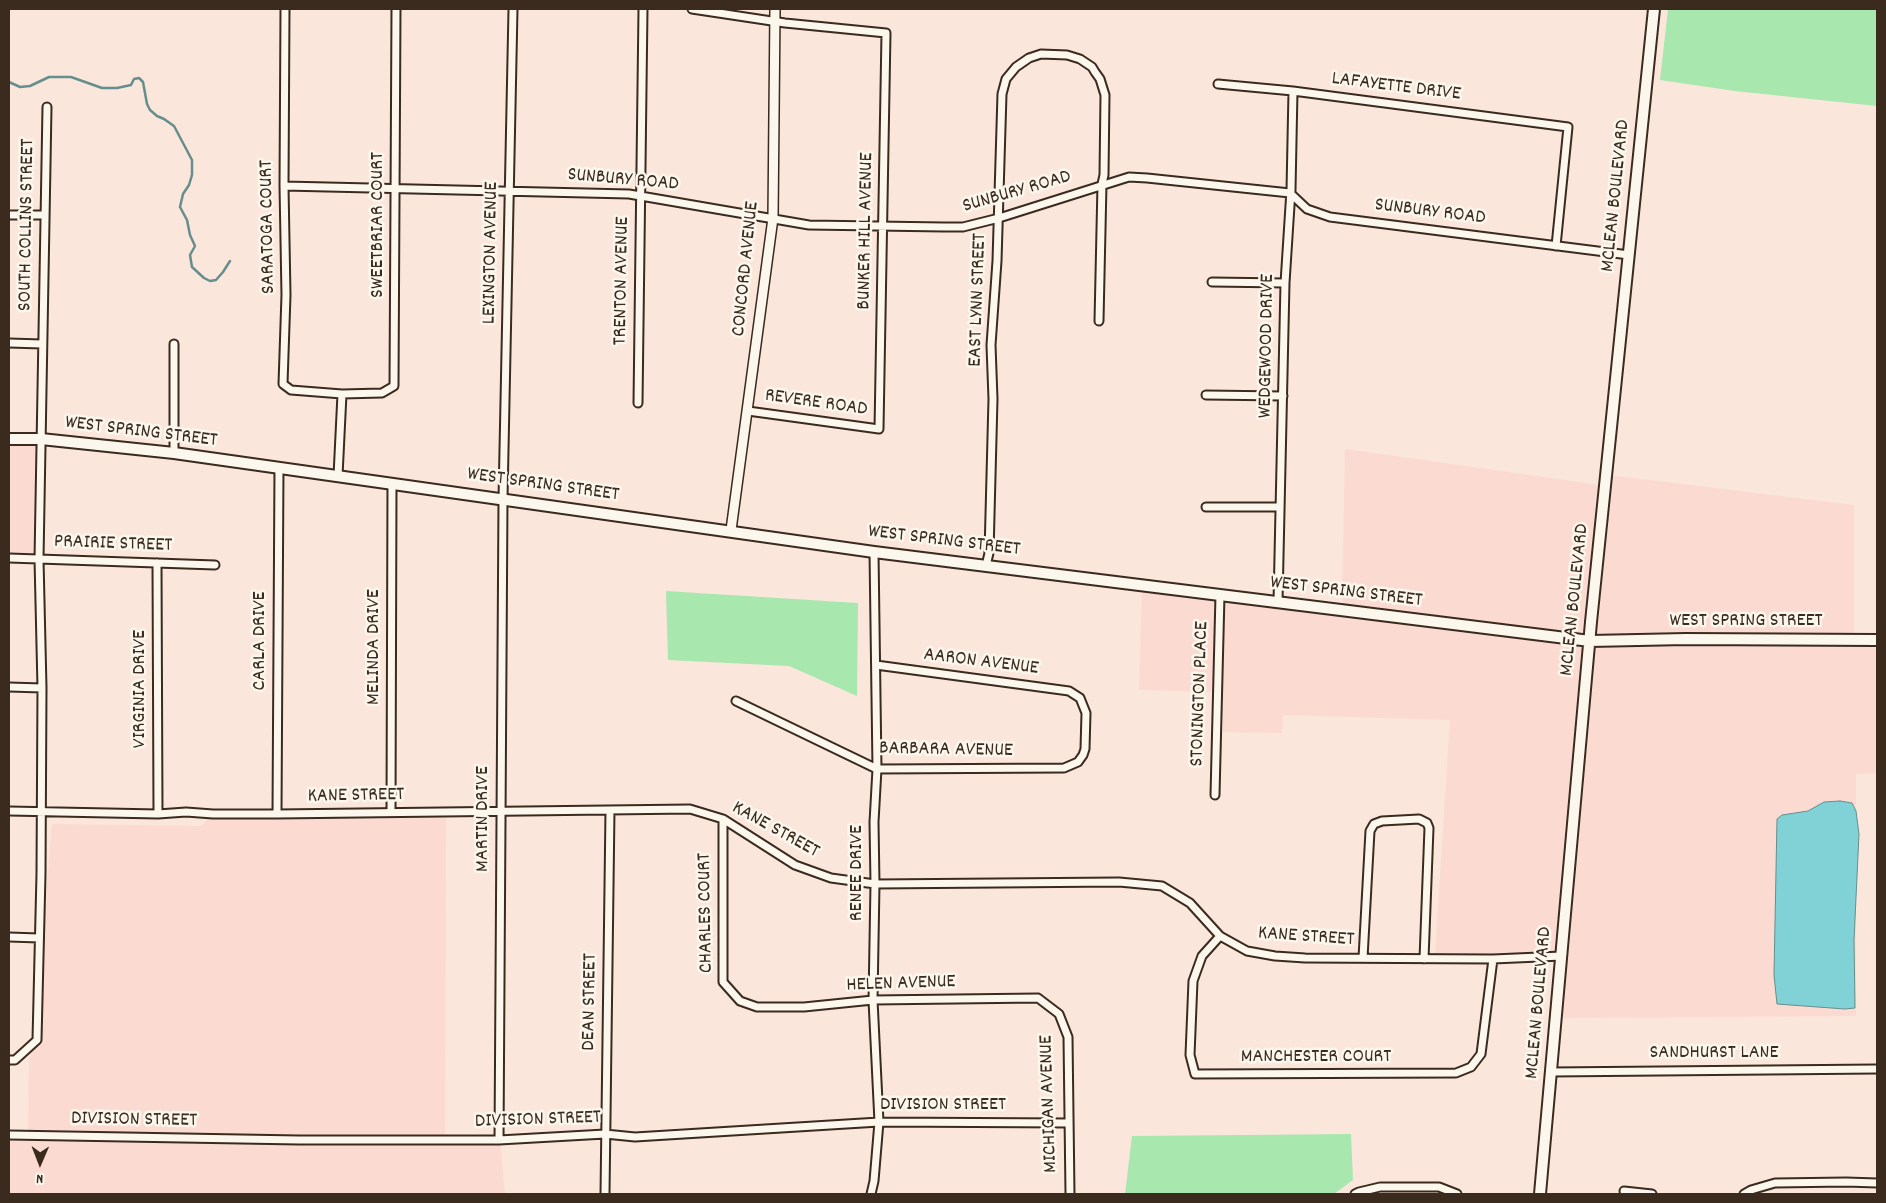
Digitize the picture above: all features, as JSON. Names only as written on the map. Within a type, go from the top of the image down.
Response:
[{"type":"main road","name":"MCLEAN BOULEVARD","points":[[1540,1194],[1590,641],[1654,9]]},
{"type":"main road","name":"WEST SPRING STREET","points":[[9,438],[42,439],[174,453],[731,530],[874,552],[1590,641],[1686,639],[1877,640]]},
{"type":"street","name":"SARATOGA COURT","points":[[285,9],[284,186],[286,294],[283,384],[291,390],[342,394]]},
{"type":"street","name":"SWEETBRIAR COURT","points":[[342,394],[382,393],[394,386],[396,9]]},
{"type":"street","name":"LEXINGTON AVENUE","points":[[503,499],[513,9]]},
{"type":"street","name":"TRENTON AVENUE","points":[[638,403],[643,9]]},
{"type":"street","points":[[692,9],[774,22]]},
{"type":"street","name":"CONCORD AVENUE","points":[[731,530],[773,218],[775,9]]},
{"type":"street","name":"BUNKER HILL AVENUE","points":[[774,22],[886,34],[879,429]]},
{"type":"street","name":"EAST LYNN STREET","points":[[986,566],[989,553],[993,399],[991,345],[999,218],[1002,94],[1006,79],[1016,67],[1028,58],[1041,54],[1067,55],[1080,58],[1092,67],[1100,79],[1105,95],[1104,175],[1102,184]]},
{"type":"street","name":"LAFAYETTE DRIVE","points":[[1218,84],[1568,127],[1556,246]]},
{"type":"street","name":"WEDGEWOOD DRIVE","points":[[1278,602],[1293,92]]},
{"type":"street","name":"SOUTH COLLINS STREET","points":[[9,1060],[15,1060],[37,1040],[42,688],[39,559],[47,107]]},
{"type":"street","name":"SUNBURY ROAD","points":[[284,186],[510,190],[641,195],[809,225],[963,227],[999,218],[1129,177],[1290,193],[1307,209],[1330,217],[1629,255]]},
{"type":"street","points":[[1099,320],[1102,184]]},
{"type":"street","points":[[9,215],[44,215]]},
{"type":"street","points":[[1212,282],[1286,283]]},
{"type":"street","points":[[9,343],[42,344]]},
{"type":"street","points":[[174,344],[174,453]]},
{"type":"street","points":[[338,476],[342,394]]},
{"type":"street","points":[[1206,395],[1283,396]]},
{"type":"street","name":"REVERE ROAD","points":[[748,411],[879,429]]},
{"type":"street","name":"CARLA DRIVE","points":[[277,814],[279,467]]},
{"type":"street","name":"MELINDA DRIVE","points":[[391,812],[392,483]]},
{"type":"street","name":"MARTIN DRIVE","points":[[499,1140],[503,499]]},
{"type":"street","points":[[1206,508],[1280,507]]},
{"type":"street","name":"RENEE DRIVE","points":[[871,1194],[874,1181],[879,1122],[873,1000],[874,822],[877,769],[874,552]]},
{"type":"street","name":"PRAIRIE STREET","points":[[9,558],[215,565]]},
{"type":"street","name":"VIRGINIA DRIVE","points":[[156,562],[158,814]]},
{"type":"street","name":"STONINGTON PLACE","points":[[1215,795],[1220,595]]},
{"type":"street","name":"AARON AVENUE","points":[[876,665],[1069,691],[1080,698],[1086,713],[1085,749],[1078,762]]},
{"type":"street","points":[[9,687],[42,688]]},
{"type":"street","name":"BARBARA AVENUE","points":[[736,701],[877,769],[1058,769],[1078,762]]},
{"type":"street","name":"KANE STREET","points":[[9,811],[277,814],[690,809],[723,819],[795,865],[831,878],[875,884],[1119,882],[1162,886],[1190,903],[1220,936],[1247,950],[1275,956],[1493,959],[1562,956]]},
{"type":"street","name":"DEAN STREET","points":[[605,1194],[610,810]]},
{"type":"street","name":"CHARLES COURT","points":[[723,819],[723,982],[740,1001]]},
{"type":"street","points":[[1363,958],[1370,831],[1374,824],[1382,821],[1419,819],[1427,823],[1429,828],[1424,959]]},
{"type":"street","name":"MANCHESTER COURT","points":[[1220,936],[1202,956],[1193,980],[1190,1055],[1195,1074],[1456,1073],[1471,1067],[1481,1054],[1493,959]]},
{"type":"street","points":[[9,937],[39,938]]},
{"type":"street","name":"HELEN AVENUE","points":[[740,1001],[757,1007],[804,1007],[873,1000],[1038,998],[1060,1014]]},
{"type":"street","name":"MICHIGAN AVENUE","points":[[1060,1014],[1068,1038],[1070,1194]]},
{"type":"street","name":"SANDHURST LANE","points":[[1551,1072],[1877,1069]]},
{"type":"street","name":"DIVISION STREET","points":[[9,1135],[299,1140],[499,1140],[605,1134],[635,1137],[879,1122],[1069,1123]]},
{"type":"street","points":[[1744,1194],[1751,1190],[1774,1184],[1877,1183]]},
{"type":"street","points":[[1355,1194],[1380,1187],[1439,1187],[1456,1194]]},
{"type":"street","points":[[1624,1190],[1652,1194]]},
{"type":"shaded area","points":[[9,440],[39,441],[37,557],[9,556]]},
{"type":"shaded area","points":[[1345,449],[1600,485],[1585,636],[1342,605]]},
{"type":"shaded area","points":[[1609,475],[1854,505],[1854,637],[1593,637]]},
{"type":"shaded area","points":[[1142,590],[1586,644],[1560,954],[1435,956],[1450,720],[1283,715],[1282,733],[1223,732],[1223,692],[1139,690]]},
{"type":"shaded area","points":[[1877,644],[1877,773],[1856,774],[1856,1016],[1560,1018],[1593,645]]},
{"type":"shaded area","points":[[213,814],[446,815],[445,1138],[500,1139],[505,1194],[9,1194],[9,1137],[28,1132],[29,1060],[34,1038],[52,824],[201,826]]},
{"type":"green space","points":[[1668,9],[1877,9],[1877,106],[1735,91],[1660,80]]},
{"type":"green space","points":[[666,591],[858,603],[857,696],[789,666],[668,660]]},
{"type":"green space","points":[[1351,1134],[1353,1180],[1334,1194],[1125,1194],[1132,1136]]},
{"type":"water","points":[[1840,801],[1852,803],[1856,811],[1859,834],[1854,940],[1855,1008],[1845,1009],[1777,1004],[1774,975],[1777,819],[1782,815],[1808,811],[1824,802]]},
{"type":"waterway","points":[[9,82],[20,87],[30,86],[49,77],[71,77],[102,88],[117,88],[131,85],[134,79],[139,78],[143,82],[150,110],[174,126],[192,160],[192,175],[189,185],[183,194],[180,207],[187,220],[190,235],[195,246],[190,255],[192,267],[210,281],[216,280],[230,261]]}]
